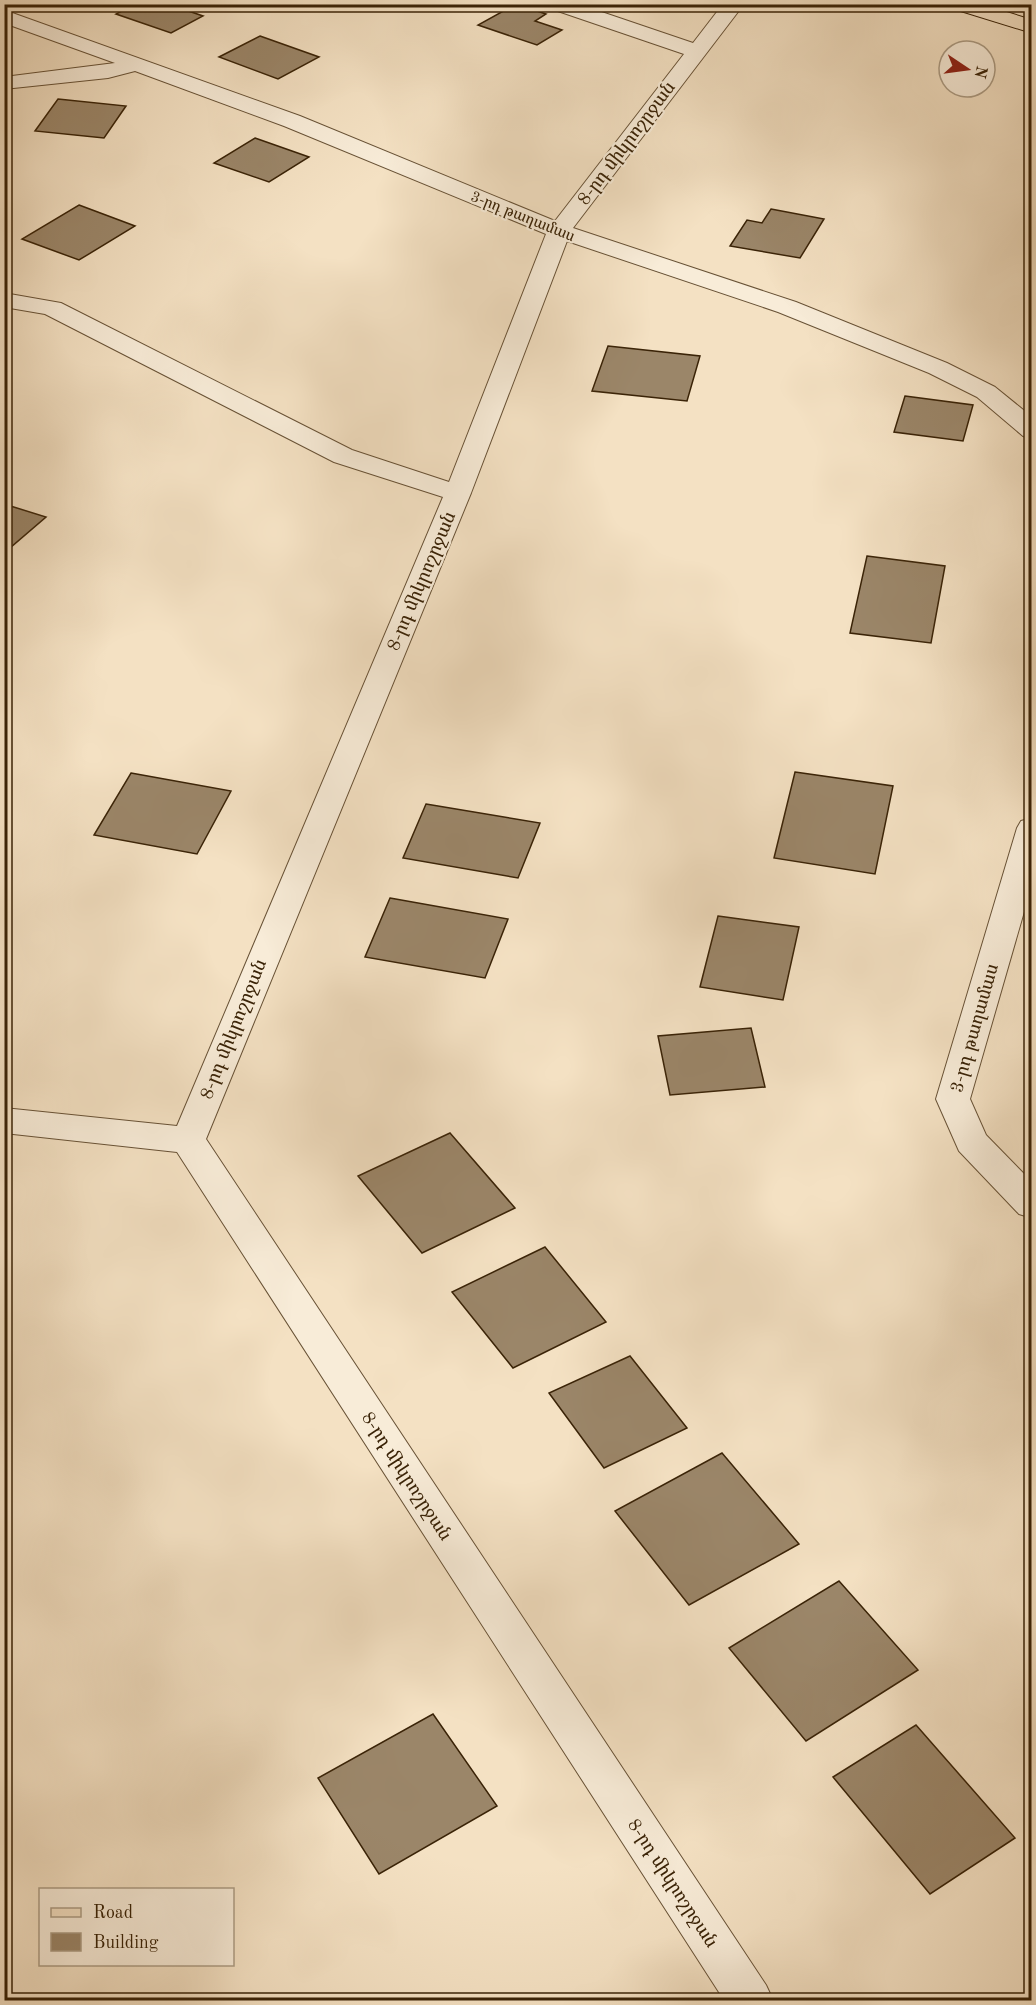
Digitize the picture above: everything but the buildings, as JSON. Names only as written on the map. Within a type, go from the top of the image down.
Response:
[{"type":"main road","points":[[958,4],[1032,27]]},
{"type":"street","points":[[556,4],[696,51]]},
{"type":"street","name":"8-րդ միկրոշրջան","points":[[734,4],[559,231],[458,493],[188,1140],[750,2001]]},
{"type":"street","name":"3-րդ թաղամաս","points":[[4,16],[291,121],[559,231],[787,307],[938,368],[986,392],[1032,431]]},
{"type":"street","points":[[4,83],[108,72],[136,64]]},
{"type":"street","points":[[4,300],[52,308],[343,456],[458,493]]},
{"type":"street","name":"3-րդ թաղամաս","points":[[1032,828],[953,1099],[971,1142],[1032,1205]]},
{"type":"street","points":[[4,1120],[188,1140]]}]
